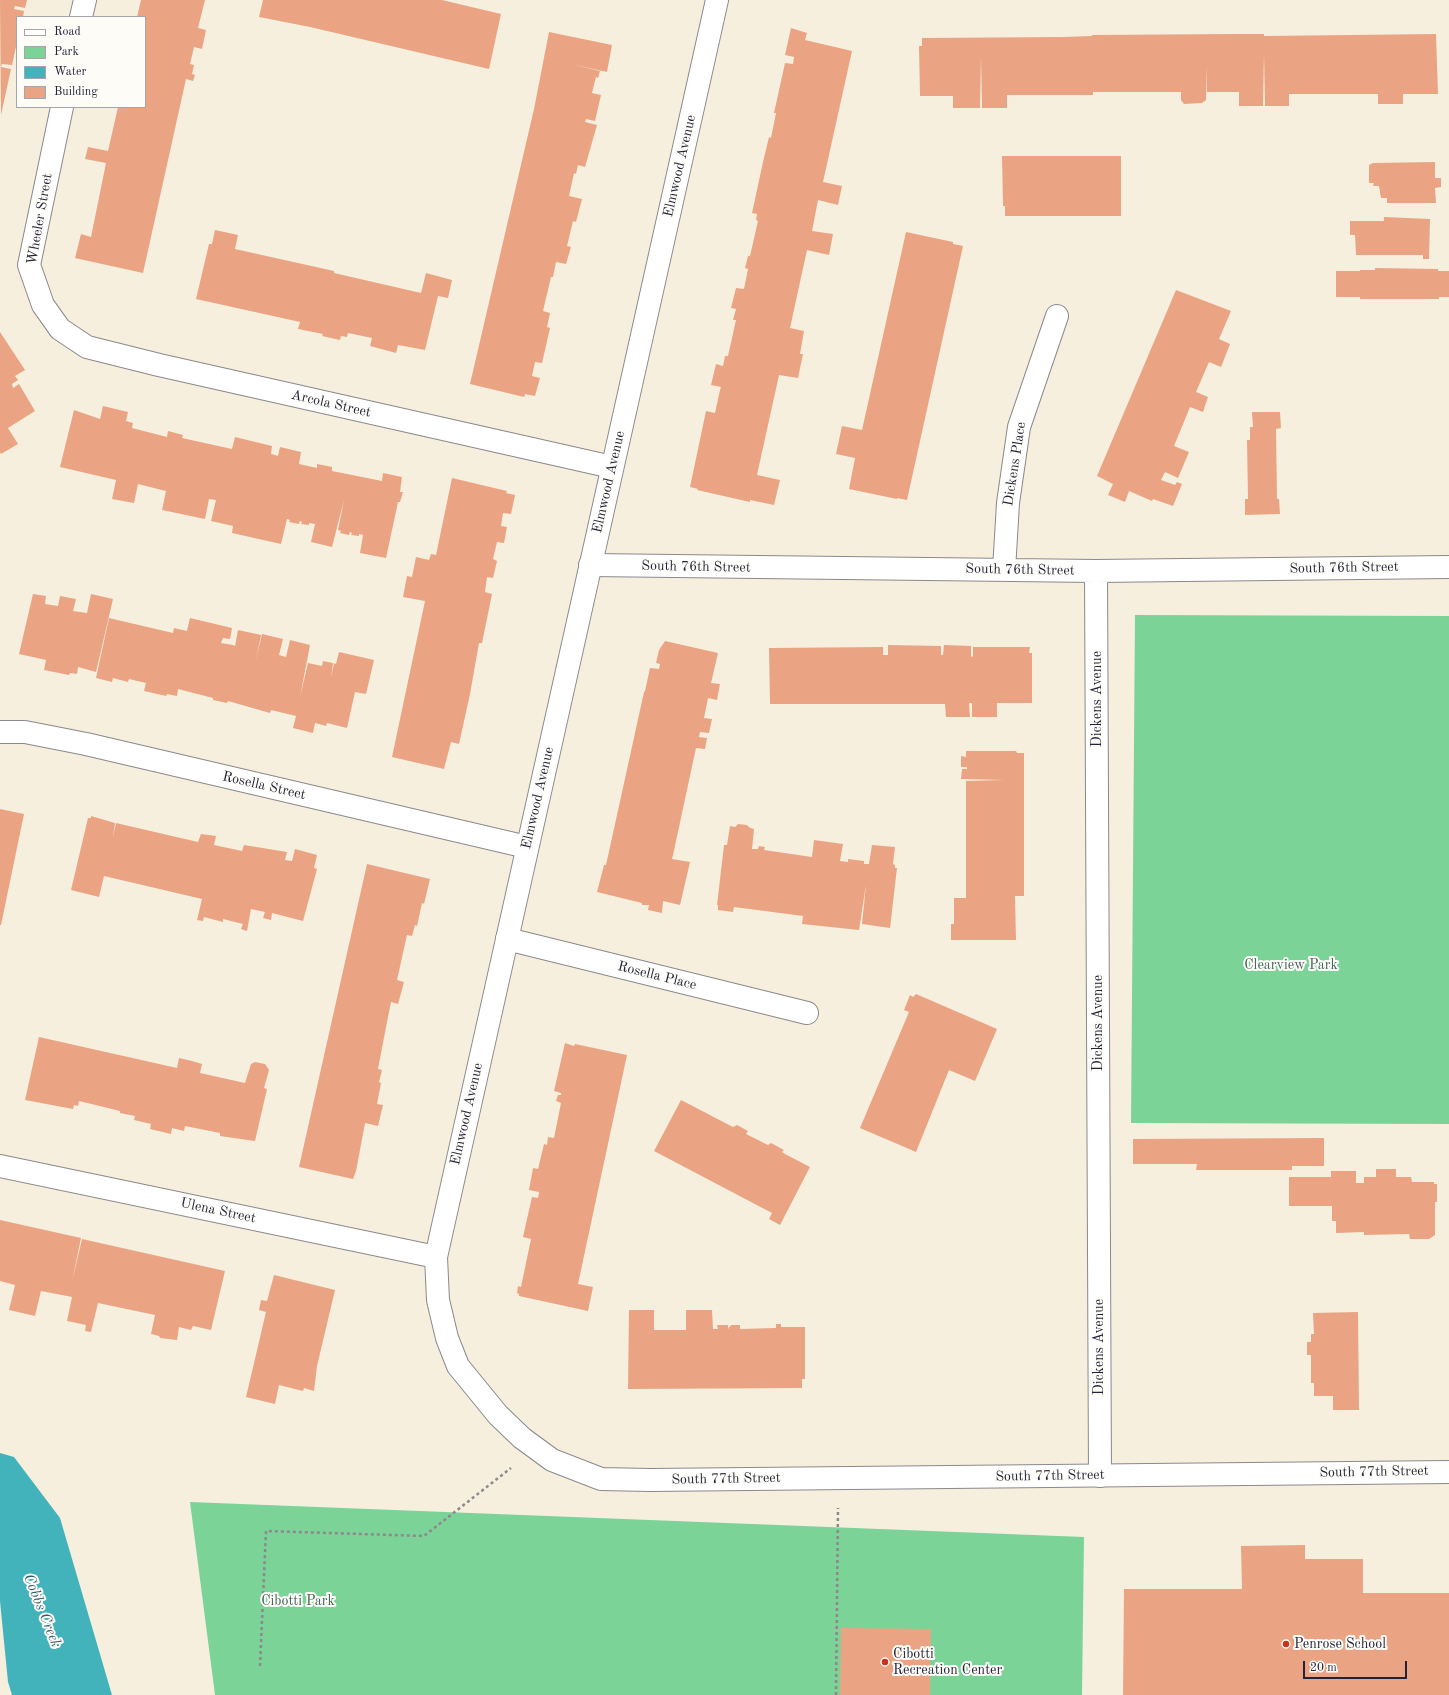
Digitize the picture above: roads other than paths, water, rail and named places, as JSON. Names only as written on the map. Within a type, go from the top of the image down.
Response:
[{"type":"street","points":[[81,16],[85,0]]},
{"type":"street","name":"Elmwood Avenue","points":[[650,1480],[601,1479],[552,1460],[522,1438],[498,1415],[458,1366],[447,1338],[438,1300],[436,1257],[717,0]]},
{"type":"street","name":"Wheeler Street","points":[[57,325],[43,305],[29,265],[62,108]]},
{"type":"street","name":"Dickens Place","points":[[1004,570],[1008,503],[1019,427],[1057,316]]},
{"type":"street","name":"Arcola Street","points":[[57,325],[87,347],[158,365],[612,466]]},
{"type":"street","name":"South 76th Street","points":[[590,565],[1096,571],[1449,567]]},
{"type":"street","name":"Dickens Avenue","points":[[1096,571],[1100,1476]]},
{"type":"street","name":"Rosella Street","points":[[0,732],[25,732],[86,744],[527,847]]},
{"type":"street","name":"Rosella Place","points":[[507,938],[807,1013]]},
{"type":"street","name":"Ulena Street","points":[[0,1166],[436,1257]]},
{"type":"street","name":"South 77th Street","points":[[650,1480],[1449,1472]]},
{"type":"water","name":"Cobbs Creek","points":[[0,1453],[14,1457],[60,1518],[112,1695],[12,1695],[8,1682],[0,1601]]},
{"type":"place","name":"Penrose School","points":[[1286,1644]]},
{"type":"place","name":"Cibotti Recreation Center","points":[[885,1662]]},
{"type":"park label","name":"Clearview Park","points":[[1291,965]]},
{"type":"park label","name":"Cibotti Park","points":[[298,1601]]}]
